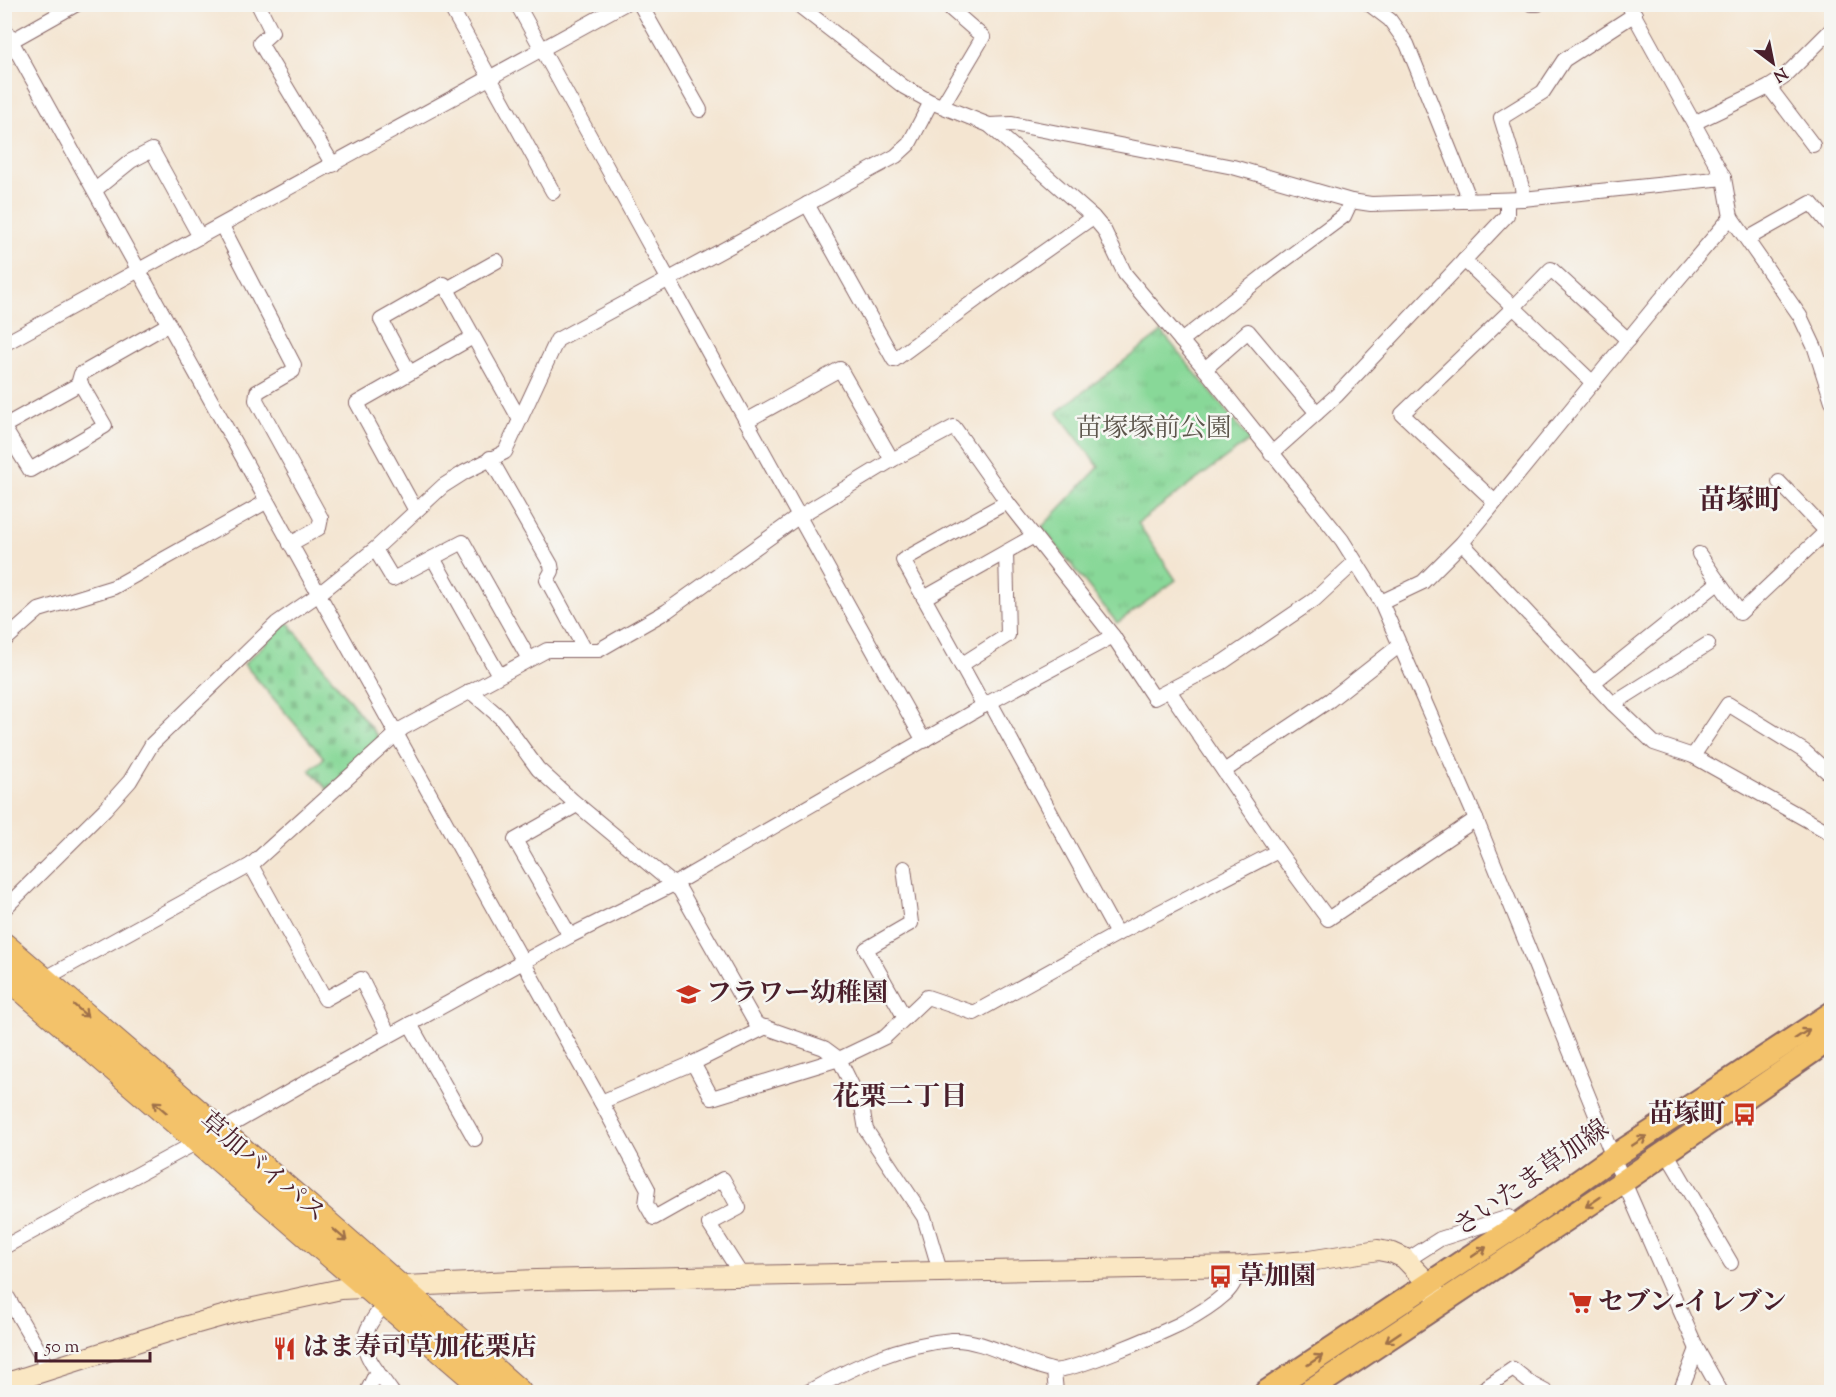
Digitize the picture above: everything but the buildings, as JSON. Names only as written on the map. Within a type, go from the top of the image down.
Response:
[{"type":"highway","name":"草加バイパス","points":[[4,946],[44,979],[209,1137]]},
{"type":"highway","name":"草加バイパス","points":[[4,972],[209,1137],[386,1292],[490,1392]]},
{"type":"highway","name":"草加バイパス","points":[[386,1292],[518,1392]]},
{"type":"main road","name":"さいたま草加線","points":[[1308,1392],[1436,1294],[1516,1226],[1613,1157],[1832,1013]]},
{"type":"main road","name":"さいたま草加線","points":[[1266,1392],[1436,1294],[1624,1181],[1832,1038]]},
{"type":"street","points":[[8,43],[77,4]]},
{"type":"street","points":[[258,4],[272,32],[260,43],[333,165]]},
{"type":"street","points":[[449,4],[553,192]]},
{"type":"street","points":[[517,4],[798,517],[924,741]]},
{"type":"street","points":[[4,344],[542,49],[599,10],[624,4]]},
{"type":"street","points":[[640,4],[700,110]]},
{"type":"street","points":[[4,909],[105,809],[130,781],[152,744],[277,623],[319,594],[375,549],[443,486],[490,458],[505,452],[557,340],[896,156],[909,144],[983,37],[945,4]]},
{"type":"street","points":[[1369,4],[1390,20],[1407,44],[1466,190],[1467,201]]},
{"type":"street","points":[[1531,4],[1538,4]]},
{"type":"street","points":[[800,5],[904,87],[936,104],[989,125],[1093,217],[1104,230],[1125,274],[1205,369],[1342,540],[1381,603],[1400,645],[1476,819],[1613,1157],[1697,1349],[1721,1392]]},
{"type":"street","points":[[1522,200],[1522,187],[1501,118],[1543,92],[1564,60],[1631,9],[1725,178],[1731,218],[1800,316],[1815,348],[1832,401]]},
{"type":"street","points":[[4,28],[8,43],[95,190],[266,502],[601,1102],[648,1189],[646,1204],[654,1218],[723,1179],[739,1208],[709,1224],[742,1276]]},
{"type":"street","points":[[1694,123],[1783,78],[1832,29]]},
{"type":"street","points":[[1769,87],[1813,145]]},
{"type":"street","points":[[989,125],[1012,124],[1233,166],[1351,201],[1401,204],[1522,200],[1725,178]]},
{"type":"street","points":[[95,190],[131,161],[152,150],[200,237]]},
{"type":"street","points":[[1271,454],[1337,395],[1507,215],[1507,200]]},
{"type":"street","points":[[1182,342],[1270,271],[1344,216],[1351,201]]},
{"type":"street","points":[[1747,239],[1811,203],[1832,228]]},
{"type":"street","points":[[807,204],[894,360],[1093,217]]},
{"type":"street","points":[[1381,603],[1423,582],[1462,543],[1731,218]]},
{"type":"street","points":[[222,226],[294,365],[293,371],[257,392],[256,400],[321,518],[319,528],[291,544]]},
{"type":"street","points":[[1464,260],[1593,383]]},
{"type":"street","points":[[447,290],[496,261]]},
{"type":"street","points":[[1496,502],[1402,414],[1514,308],[1551,269],[1628,340]]},
{"type":"street","points":[[410,372],[381,320],[444,284],[520,420]]},
{"type":"street","points":[[81,383],[4,427],[30,470],[105,426],[81,383],[81,374],[169,324]]},
{"type":"street","points":[[1205,369],[1248,331],[1317,413]]},
{"type":"street","points":[[416,512],[357,403],[474,337]]},
{"type":"street","points":[[746,421],[840,369],[892,460]]},
{"type":"street","points":[[44,979],[252,865],[403,728],[547,650],[599,650],[667,611],[798,517],[892,460],[954,427],[1007,502],[1113,636],[1154,698],[1170,692],[1223,662],[1314,600],[1355,562]]},
{"type":"street","points":[[490,458],[551,565],[552,571],[547,580],[585,650]]},
{"type":"street","points":[[1699,554],[1740,613],[1829,528],[1779,482]]},
{"type":"street","points":[[4,641],[39,610],[114,587],[266,502]]},
{"type":"street","points":[[1007,502],[903,560],[961,665],[987,704],[1117,934]]},
{"type":"street","points":[[924,598],[1034,536]]},
{"type":"street","points":[[375,549],[393,579],[463,542],[529,659]]},
{"type":"street","points":[[1462,543],[1613,704],[1654,743],[1693,756],[1832,834]]},
{"type":"street","points":[[961,665],[1008,635],[1006,552]]},
{"type":"street","points":[[433,558],[499,675]]},
{"type":"street","points":[[1594,682],[1719,582]]},
{"type":"street","points":[[4,1247],[209,1137],[570,936],[674,884],[987,704],[1113,636]]},
{"type":"street","points":[[1613,704],[1681,669],[1708,644]]},
{"type":"street","points":[[1224,771],[1330,700],[1400,645]]},
{"type":"street","points":[[470,691],[501,718],[538,769],[577,805],[680,890],[756,1024],[824,1048],[839,1059],[862,1106],[866,1130],[924,1217],[940,1271]]},
{"type":"street","points":[[1170,692],[1278,851],[1328,919],[1476,819]]},
{"type":"street","points":[[1693,756],[1728,704],[1804,751],[1832,776]]},
{"type":"street","points":[[570,936],[515,840],[577,805]]},
{"type":"street","points":[[693,1063],[712,1098],[839,1059],[885,1037],[927,997],[974,1013],[1117,934],[1278,851]]},
{"type":"street","points":[[252,865],[325,999],[361,979],[389,1035]]},
{"type":"street","points":[[904,868],[911,923],[866,949],[905,1018]]},
{"type":"street","points":[[410,1024],[475,1139]]},
{"type":"street","points":[[601,1102],[693,1063],[766,1027]]},
{"type":"street","points":[[1666,1152],[1731,1263]]},
{"type":"street","points":[[1407,1260],[1440,1239],[1509,1217],[1516,1226]]},
{"type":"street","points":[[4,1384],[240,1311],[341,1289],[386,1292],[536,1280],[1240,1266],[1309,1261],[1378,1250],[1394,1253],[1407,1260],[1436,1294]]},
{"type":"street","points":[[808,1392],[847,1370],[887,1354],[927,1343],[956,1340],[971,1342],[1054,1371],[1079,1366],[1180,1324],[1224,1295],[1233,1286],[1240,1266]]},
{"type":"street","points":[[4,1290],[42,1356],[47,1371]]},
{"type":"street","points":[[386,1292],[365,1332],[365,1352],[392,1392]]},
{"type":"street","points":[[1680,1392],[1697,1349]]},
{"type":"street","points":[[1479,1392],[1513,1369],[1546,1392]]},
{"type":"street","points":[[367,1392],[377,1371]]},
{"type":"street","points":[[1054,1371],[1056,1392]]},
{"type":"green space","name":"苗塚塚前公園","points":[[1162,332],[1250,440],[1138,523],[1176,580],[1117,623],[1042,527],[1099,467],[1057,412]]},
{"type":"green space","points":[[288,622],[382,742],[328,790],[310,770],[324,758],[244,664]]},
{"type":"place","name":"フラワー幼稚園","points":[[688,994]]},
{"type":"place","name":"苗塚町","points":[[1744,1115]]},
{"type":"place","name":"草加園","points":[[1220,1277]]},
{"type":"place","name":"セブン-イレブン","points":[[1580,1303]]},
{"type":"place","name":"はま寿司草加花栗店","points":[[285,1348]]},
{"type":"district","name":"苗塚町","points":[[1740,502]]},
{"type":"district","name":"花栗二丁目","points":[[900,1098]]}]
